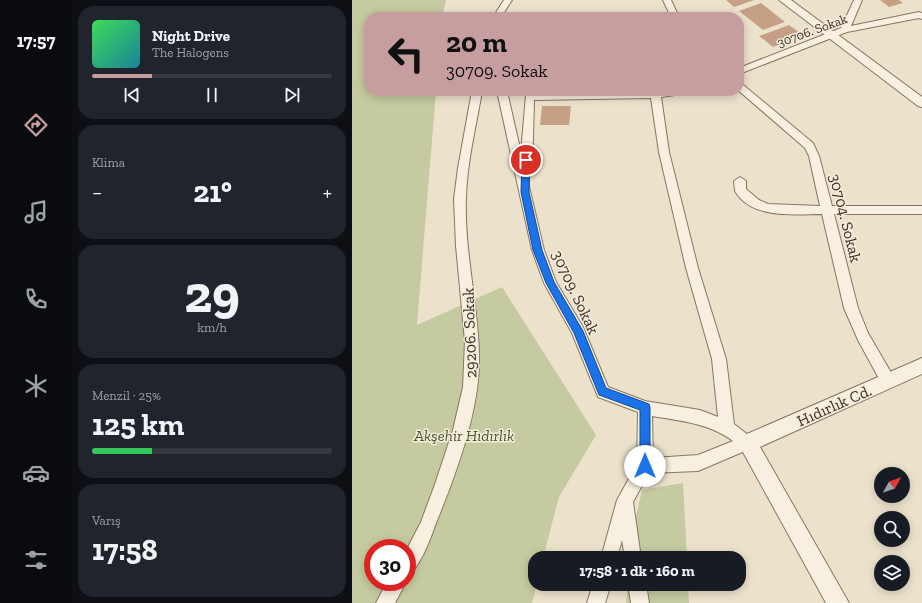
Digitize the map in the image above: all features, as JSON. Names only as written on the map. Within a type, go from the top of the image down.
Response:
[{"type":"street","points":[[500,12],[508,0]]},
{"type":"street","points":[[667,0],[673,12]]},
{"type":"street","points":[[784,0],[922,103]]},
{"type":"street","points":[[844,30],[858,0]]},
{"type":"street","name":"30706. Sokak","points":[[744,69],[832,36],[844,30],[921,15]]},
{"type":"street","name":"30704. Sokak","points":[[744,90],[809,146],[814,156],[851,308],[863,336],[888,381]]},
{"type":"street","name":"29206. Sokak","points":[[416,550],[443,486],[467,409],[472,376],[470,303],[460,214],[462,185],[475,96]]},
{"type":"street","name":"30709. Sokak","points":[[503,96],[538,250],[550,283],[578,331],[603,392],[645,408],[700,417],[727,428],[747,443]]},
{"type":"street","points":[[525,192],[530,96]]},
{"type":"street","points":[[656,96],[664,152],[692,268],[719,359],[727,428]]},
{"type":"street","points":[[740,181],[741,191],[754,204],[766,208],[827,210],[922,210]]},
{"type":"street","name":"Hıdırlık Cd.","points":[[747,443],[922,366]]},
{"type":"street","points":[[611,551],[625,500],[645,466],[645,408]]},
{"type":"street","points":[[645,466],[698,463],[747,443],[838,603]]},
{"type":"street","points":[[625,500],[632,551]]},
{"type":"street","points":[[385,603],[392,591]]},
{"type":"street","points":[[596,603],[600,591]]},
{"type":"street","points":[[638,591],[640,603]]},
{"type":"green space","name":"Akşehir Hıdırlık","points":[[352,0],[446,0],[443,12],[364,12],[364,96],[436,96],[417,325],[502,287],[596,435],[559,497],[545,551],[528,551],[528,591],[535,591],[532,603],[352,603]]},
{"type":"green space","points":[[683,483],[687,551],[630,551],[631,540],[642,490]]},
{"type":"green space","points":[[627,591],[688,591],[689,603],[626,603]]},
{"type":"building","points":[[726,0],[754,0],[734,7]]},
{"type":"building","points":[[880,0],[899,0],[903,3],[889,7]]},
{"type":"building","points":[[761,3],[785,22],[763,30],[744,15],[744,12],[739,11]]},
{"type":"building","points":[[789,25],[803,35],[773,47],[759,36]]},
{"type":"building","points":[[542,106],[571,106],[569,125],[540,125]]},
{"type":"route","points":[[526,160],[525,192],[538,250],[550,283],[578,331],[590,364],[603,392],[645,408],[645,466]]}]
